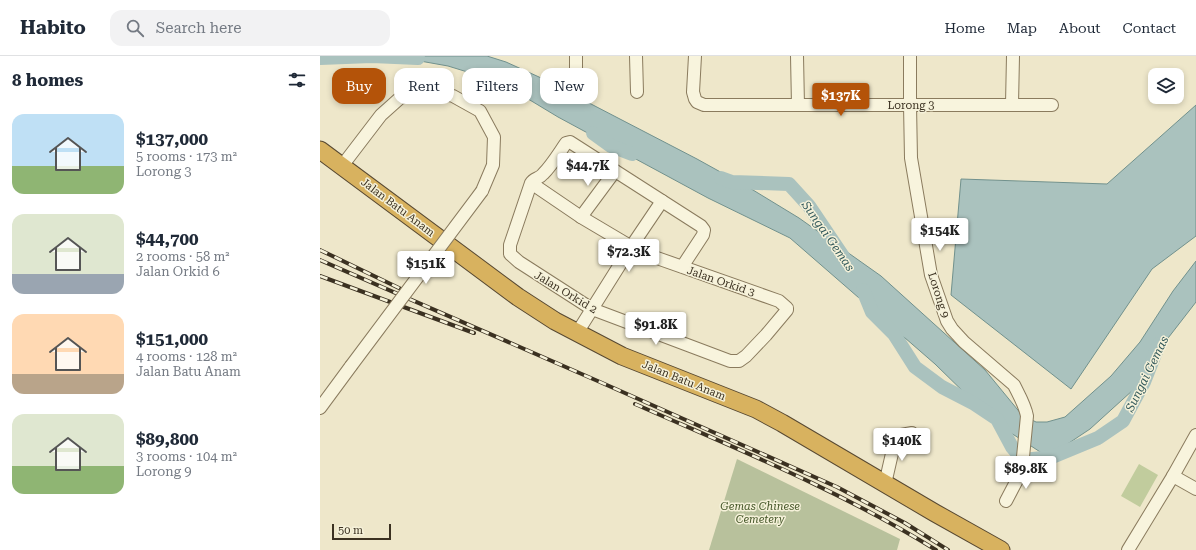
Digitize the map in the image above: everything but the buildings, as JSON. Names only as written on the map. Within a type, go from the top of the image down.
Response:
[{"type":"highway","name":"Jalan Batu Anam","points":[[320,150],[518,297],[555,321],[622,356],[756,409],[1001,550]]},
{"type":"street","points":[[576,56],[576,68]]},
{"type":"street","points":[[636,56],[637,92]]},
{"type":"street","name":"Lorong 3","points":[[695,56],[693,92],[697,102],[704,105],[1052,104]]},
{"type":"street","points":[[797,56],[798,105]]},
{"type":"street","name":"Lorong 9","points":[[910,56],[911,158],[931,275],[947,321],[952,329],[964,342],[1014,385],[1027,416],[1022,467],[1006,501]]},
{"type":"street","points":[[1012,104],[1013,56]]},
{"type":"street","points":[[320,408],[482,191],[493,165],[494,137],[480,111],[453,96],[427,90],[400,98],[381,115],[342,166]]},
{"type":"street","points":[[531,183],[533,180],[544,174],[566,143],[569,141],[572,142],[697,223],[704,230],[701,239],[682,267]]},
{"type":"street","points":[[581,217],[615,171]]},
{"type":"street","name":"Jalan Orkid 3","points":[[531,183],[581,217],[640,252],[779,301],[787,308]]},
{"type":"street","name":"Jalan Orkid 2","points":[[531,183],[510,245],[510,254],[519,262],[592,309],[736,362],[742,360],[751,351],[786,312],[787,308]]},
{"type":"street","points":[[577,333],[662,201]]},
{"type":"street","points":[[885,484],[896,436],[912,433]]},
{"type":"street","points":[[1128,550],[1196,435]]},
{"type":"street","points":[[1173,476],[1196,489]]},
{"type":"green space","name":"Gemas Chinese Cemetery","points":[[737,459],[900,539],[897,550],[709,550]]},
{"type":"green space","points":[[1139,464],[1158,475],[1140,507],[1121,496]]},
{"type":"water","points":[[392,56],[487,56],[519,68],[462,68],[462,70],[448,66]]},
{"type":"water","points":[[532,74],[540,78],[540,104],[591,104],[697,159],[753,190],[799,218],[881,276],[985,370],[1022,415],[1036,422],[1047,422],[1065,417],[1111,376],[1140,342],[1173,291],[1196,261],[1196,302],[1165,342],[1133,390],[1090,429],[1048,457],[1011,433],[976,404],[935,364],[790,238],[708,198],[558,117],[532,101]]},
{"type":"water","points":[[1196,105],[1196,236],[1152,269],[1071,389],[951,295],[961,179],[1107,184]]},
{"type":"waterway","name":"Sungai Gemas","points":[[320,58],[372,56],[418,58]]},
{"type":"waterway","name":"Sungai Gemas","points":[[593,133],[611,146],[632,154]]},
{"type":"waterway","name":"Sungai Gemas","points":[[721,178],[732,182],[789,184],[809,206],[844,258]]},
{"type":"waterway","name":"Sungai Gemas","points":[[863,290],[872,312],[894,334],[915,367],[942,387],[973,403],[997,419],[1012,447],[1023,460],[1052,457],[1098,438],[1123,421],[1144,382],[1159,344]]},
{"type":"railway","points":[[320,250],[401,289]]},
{"type":"railway","points":[[320,260],[837,487],[905,523],[948,550]]},
{"type":"railway","points":[[320,276],[474,333]]},
{"type":"railway","points":[[635,404],[750,454],[826,490],[936,550]]}]
